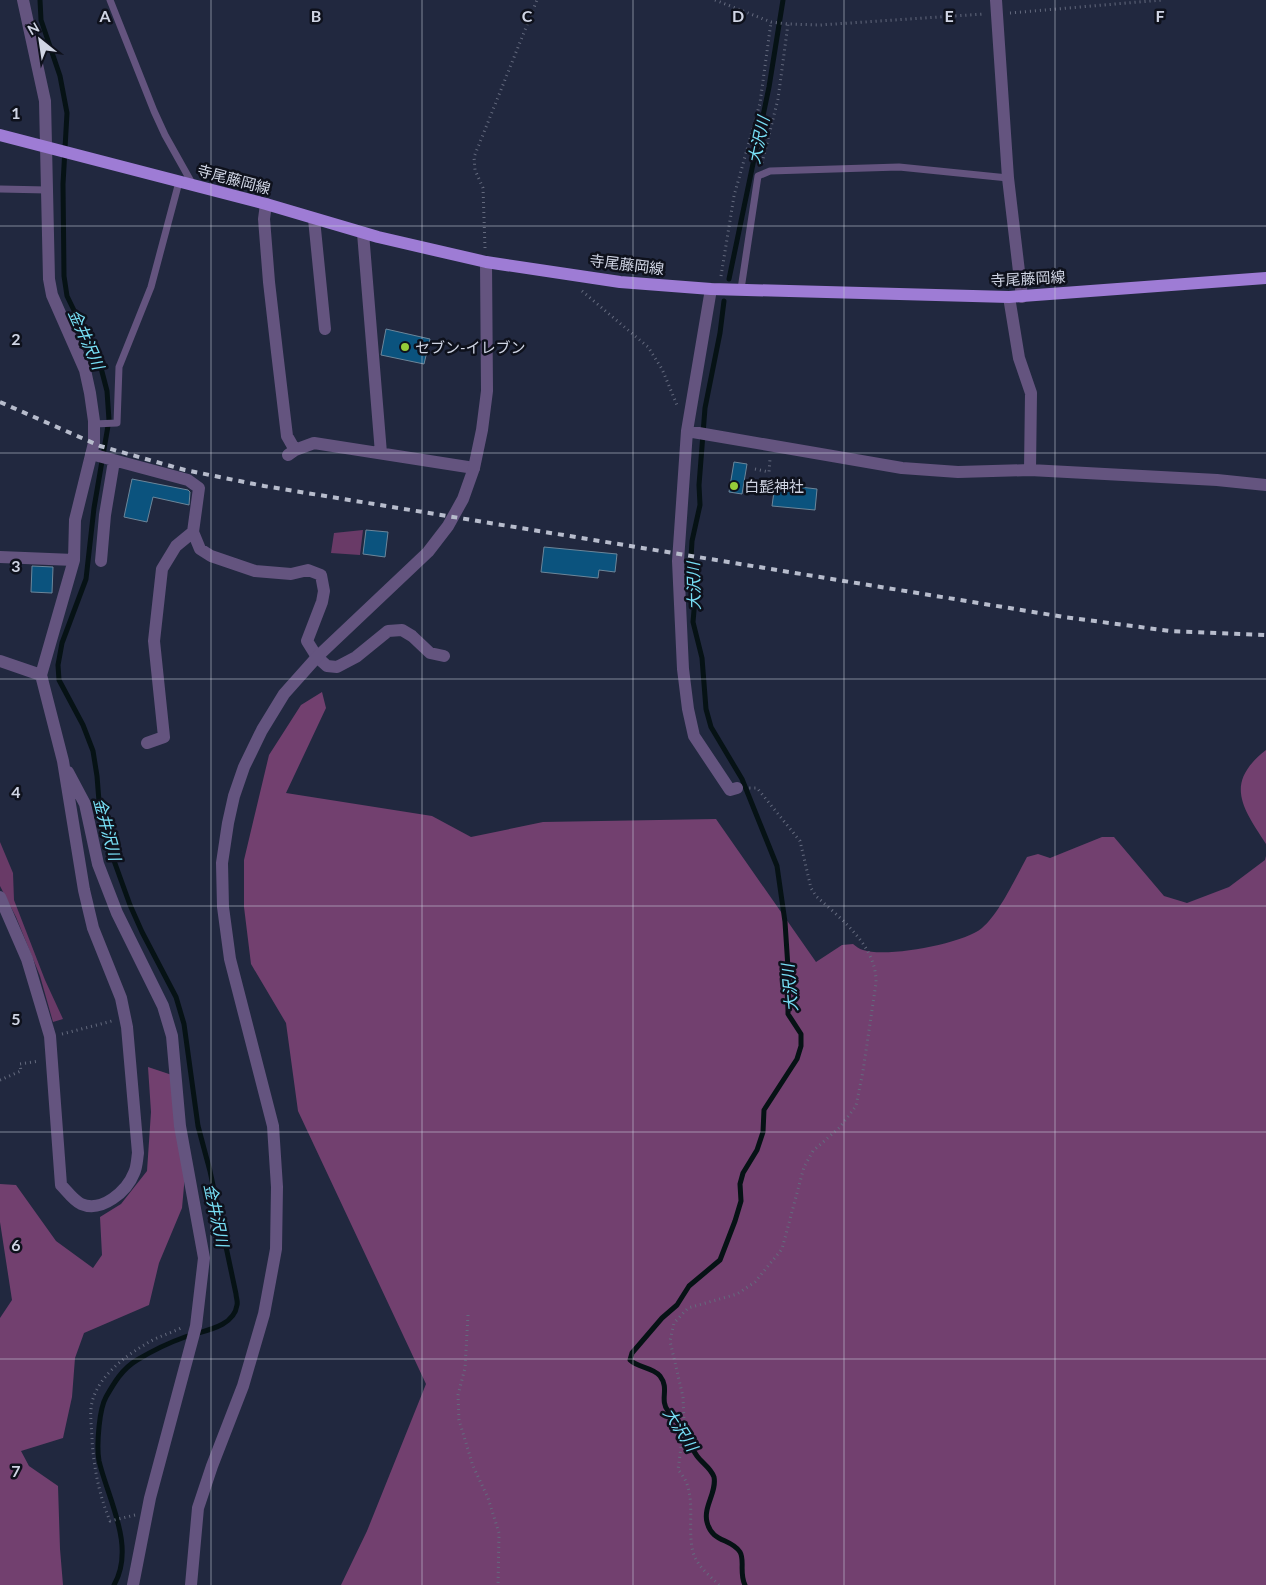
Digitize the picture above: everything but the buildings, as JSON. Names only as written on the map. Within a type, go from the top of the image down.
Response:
[{"type":"main road","name":"寺尾藤岡線","points":[[0,134],[266,204],[363,232],[486,262],[620,282],[715,289],[1016,297],[1266,278]]},
{"type":"street","points":[[0,896],[27,959],[50,1036],[58,1165],[61,1185],[82,1204],[97,1206],[123,1190],[134,1172],[138,1154],[125,1018],[121,998],[93,928],[84,890],[63,761],[40,675],[74,560],[75,520],[93,455],[94,424],[85,370],[52,295],[49,279],[47,190],[51,148],[45,101],[23,0]]},
{"type":"street","points":[[996,0],[1019,358],[1031,393],[1030,470]]},
{"type":"street","points":[[266,204],[264,219],[268,273],[287,436],[292,452],[314,443],[474,468]]},
{"type":"street","points":[[314,219],[324,329]]},
{"type":"street","points":[[363,232],[381,453]]},
{"type":"street","points":[[191,1585],[193,1546],[198,1508],[242,1386],[264,1314],[276,1249],[277,1187],[273,1126],[230,959],[223,907],[222,863],[232,805],[244,767],[262,730],[284,694],[317,657],[428,552],[448,526],[463,499],[474,468],[482,430],[486,391],[486,262]]},
{"type":"street","points":[[715,289],[688,431],[678,561],[683,669],[688,709],[694,736],[730,790],[737,788]]},
{"type":"street","points":[[688,431],[902,468],[958,472],[1030,470],[1217,480],[1266,485]]},
{"type":"street","points":[[93,455],[188,480],[199,488],[194,532],[200,549],[211,556],[255,571],[291,574],[308,570],[320,575],[324,591],[322,602],[307,641],[317,657],[327,666],[337,667],[356,657],[388,631],[402,630],[412,636],[430,653],[444,656]]},
{"type":"street","points":[[101,561],[112,460]]},
{"type":"street","points":[[147,743],[164,737],[154,642],[162,569],[176,546],[194,532]]},
{"type":"street","points":[[0,557],[74,560]]},
{"type":"street","points":[[0,661],[40,675]]},
{"type":"street","points":[[63,761],[85,804],[98,864],[114,905],[163,1006],[172,1036],[180,1126],[204,1258],[196,1324],[150,1498],[133,1585]]},
{"type":"lane","points":[[110,0],[158,119],[193,185]]},
{"type":"lane","points":[[740,289],[758,176],[770,171],[899,167],[1008,178]]},
{"type":"lane","points":[[94,424],[117,423],[119,367],[151,287],[179,182]]},
{"type":"lane","points":[[0,189],[47,190]]},
{"type":"path","points":[[486,262],[483,188],[475,170],[474,157],[537,0]]},
{"type":"path","points":[[715,0],[772,22],[820,25]]},
{"type":"path","points":[[715,289],[734,196],[760,103],[772,22]]},
{"type":"path","points":[[758,176],[778,99],[788,24]]},
{"type":"path","points":[[561,272],[648,347],[662,369],[688,431]]},
{"type":"path","points":[[755,469],[769,472],[772,446]]},
{"type":"path","points":[[719,1585],[703,1569],[694,1553],[691,1534],[689,1486],[678,1470],[684,1422],[683,1397],[670,1342],[674,1323],[688,1308],[737,1294],[755,1282],[782,1249],[804,1167],[813,1151],[840,1127],[856,1106],[864,1071],[876,978],[873,962],[860,940],[816,896],[811,888],[800,841],[757,788],[753,788]]},
{"type":"path","points":[[48,1027],[55,1025],[60,1035],[125,1018]]},
{"type":"path","points":[[0,1080],[21,1071],[20,1064],[52,1060]]},
{"type":"path","points":[[468,1315],[465,1368],[458,1395],[459,1420],[473,1466],[488,1498],[499,1533],[498,1585]]},
{"type":"path","points":[[127,1517],[110,1521],[103,1503],[93,1461],[90,1408],[104,1378],[119,1363],[146,1343],[196,1324]]},
{"type":"shaded area","points":[[363,530],[360,555],[331,553],[334,533]]},
{"type":"shaded area","points":[[322,692],[326,708],[286,793],[432,816],[471,837],[543,822],[716,819],[816,962],[842,945],[853,944],[862,950],[874,952],[906,951],[942,944],[972,934],[982,928],[995,914],[1027,857],[1038,854],[1050,858],[1102,837],[1114,837],[1164,896],[1187,903],[1229,887],[1265,860],[1266,856],[1266,1585],[341,1585],[367,1531],[426,1384],[298,1111],[286,1023],[251,964],[244,907],[244,860],[269,755],[301,705]]},
{"type":"shaded area","points":[[1266,750],[1266,844],[1244,807],[1241,796],[1241,784],[1245,773],[1253,762]]},
{"type":"shaded area","points":[[0,842],[13,873],[14,900],[45,980],[63,1019],[53,1022],[40,976],[16,917],[0,886]]},
{"type":"shaded area","points":[[148,1067],[175,1076],[187,1153],[182,1208],[159,1263],[149,1305],[84,1333],[75,1358],[72,1397],[63,1438],[21,1451],[29,1466],[58,1486],[63,1585],[0,1585],[0,1318],[12,1300],[0,1222],[0,1184],[16,1185],[56,1241],[93,1268],[102,1255],[100,1217],[121,1204],[147,1171],[151,1112]]},
{"type":"waterway","name":"金井沢川","points":[[40,0],[41,20],[60,76],[67,113],[63,184],[64,276],[67,296],[100,364],[107,391],[109,420],[94,508],[86,579],[62,643],[58,665],[59,680],[83,725],[93,751],[100,814],[108,844],[130,905],[176,997],[184,1024],[198,1126],[210,1171],[237,1302],[235,1313],[223,1324],[172,1342],[148,1353],[132,1364],[119,1377],[104,1400],[99,1423],[98,1457],[118,1523],[122,1555],[120,1570],[114,1585]]},
{"type":"waterway","name":"大沢川","points":[[729,279],[769,87],[783,0]]},
{"type":"waterway","name":"大沢川","points":[[724,301],[720,333],[705,408],[699,485],[700,505],[692,541],[690,576],[695,599],[693,622],[702,658],[706,709],[711,727],[742,779],[777,866],[785,922],[788,1014],[801,1034],[801,1046],[797,1059],[764,1110],[763,1132],[757,1150],[743,1173],[740,1184],[741,1201],[720,1260],[689,1286],[677,1305],[662,1318],[632,1353],[630,1360],[660,1376],[664,1385],[665,1407],[678,1423],[697,1456],[713,1474],[714,1488],[706,1516],[709,1529],[717,1537],[732,1544],[740,1552],[742,1576],[745,1585]]},
{"type":"railway","points":[[0,402],[100,446],[185,470],[264,486],[1064,617],[1170,631],[1266,635]]},
{"type":"place","name":"セブン-イレブン","points":[[405,347]]},
{"type":"place","name":"白髭神社","points":[[734,486]]}]
